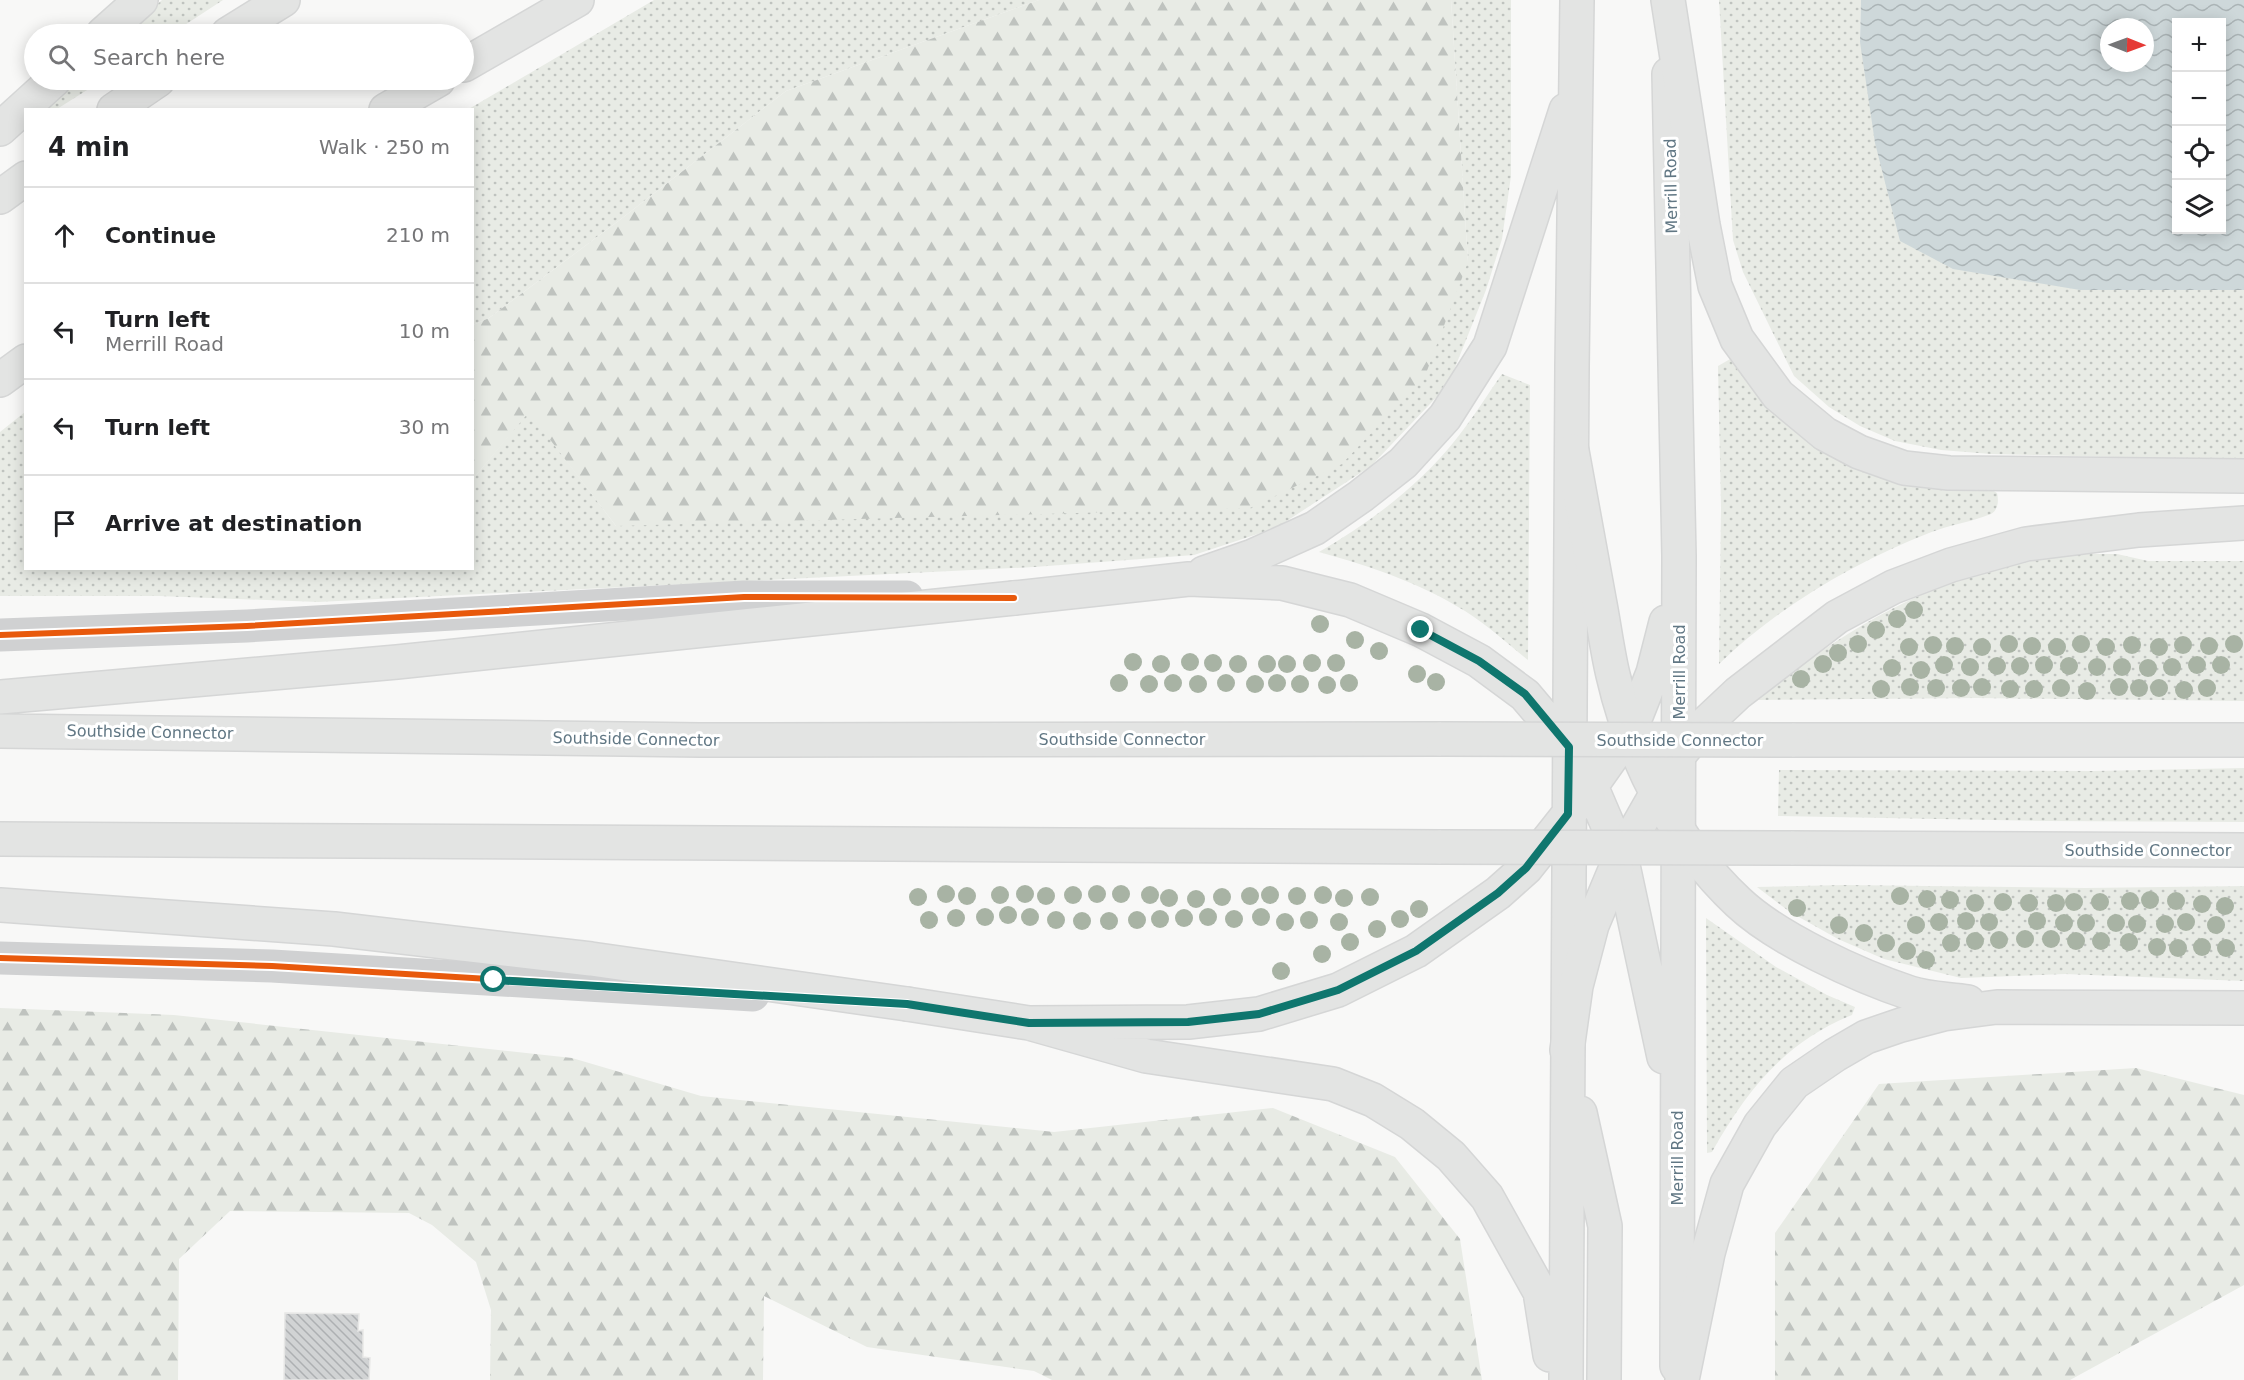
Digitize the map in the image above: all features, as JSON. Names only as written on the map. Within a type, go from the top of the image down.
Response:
[{"type":"main road","points":[[114,24],[141,0]]},
{"type":"main road","points":[[244,24],[283,0]]},
{"type":"main road","points":[[474,59],[577,0]]},
{"type":"main road","points":[[1566,1380],[1568,814],[1577,0]]},
{"type":"main road","points":[[1667,0],[1715,286],[1737,339],[1778,395],[1825,434],[1859,452],[1904,468],[1949,473],[2244,476]]},
{"type":"main road","name":"Merrill Road","points":[[1667,0],[1679,556],[1677,1380]]},
{"type":"main road","points":[[1189,579],[1253,556],[1315,528],[1403,463],[1444,417],[1490,346],[1577,75]]},
{"type":"main road","points":[[0,129],[43,90]]},
{"type":"main road","points":[[117,108],[143,90]]},
{"type":"main road","points":[[389,108],[421,90]]},
{"type":"main road","points":[[0,197],[24,179]]},
{"type":"main road","points":[[0,380],[24,362]]},
{"type":"main road","points":[[1572,451],[1613,675],[1630,731],[1656,792],[1678,829],[1707,868],[1739,903],[1774,928],[1849,969],[1912,993],[1997,1007]]},
{"type":"main road","points":[[1604,1380],[1605,1226],[1567,1050],[1576,986],[1592,925],[1621,856],[1678,756],[1705,724],[1737,693],[1837,617],[1893,587],[1951,565],[2026,544],[2139,530],[2244,523]]},
{"type":"main road","points":[[2026,544],[2244,542]]},
{"type":"main road","points":[[1029,1023],[1188,1022],[1259,1014],[1338,990],[1416,951],[1498,893],[1526,868],[1591,786],[1630,731],[1653,673],[1667,620],[1679,556]]},
{"type":"main road","points":[[0,697],[397,662],[1189,579],[1282,583],[1350,600],[1421,630],[1479,661],[1525,694],[1569,747],[1591,786],[1621,856],[1677,1123]]},
{"type":"main road","name":"Southside Connector","points":[[0,731],[700,740],[2244,740]]},
{"type":"main road","name":"Southside Connector","points":[[0,839],[2244,850]]},
{"type":"main road","points":[[0,905],[334,929],[591,959],[1029,1023],[1146,1056],[1333,1084],[1373,1100],[1412,1124],[1451,1156],[1486,1197],[1540,1292],[1554,1380]]},
{"type":"main road","points":[[1682,1380],[1708,1253],[1726,1184],[1760,1125],[1794,1083],[1834,1055],[1866,1037],[1900,1025],[1944,1014],[1997,1007],[2244,1008]]},
{"type":"street","points":[[0,635],[258,625],[744,597],[1014,598]]},
{"type":"street","points":[[0,958],[272,966],[907,1004]]},
{"type":"green space","points":[[162,0],[223,0],[186,24],[136,24]]},
{"type":"green space","points":[[654,0],[1039,0],[786,91],[489,318],[474,325],[474,108],[470,108]]},
{"type":"green space","points":[[1039,0],[1451,0],[1468,262],[1425,376],[1342,464],[1250,508],[616,526],[529,412],[474,478],[474,325],[489,318],[786,91]]},
{"type":"green space","points":[[1451,0],[1511,0],[1511,176],[1502,239],[1486,290],[1448,385],[1371,466],[1276,528],[1194,555],[1034,567],[318,602],[159,596],[0,596],[0,432],[24,413],[24,570],[474,570],[474,478],[529,411],[616,526],[1468,262]]},
{"type":"green space","points":[[1719,0],[1861,0],[1860,42],[2080,290],[2244,290],[2244,460],[1991,454],[1941,450],[1895,441],[1860,426],[1829,407],[1794,376],[1743,272],[1733,240]]},
{"type":"green space","points":[[64,90],[87,90],[59,108],[44,108]]},
{"type":"green space","points":[[1732,358],[1751,385],[1952,489],[1992,490],[1997,493],[1998,502],[1997,508],[1991,514],[1929,533],[1872,558],[1818,588],[1766,624],[1719,664],[1721,508],[1718,366]]},
{"type":"green space","points":[[1502,374],[1530,385],[1528,660],[1473,616],[1448,601],[1376,569],[1319,552],[1393,502],[1427,472],[1463,430]]},
{"type":"green space","points":[[2079,554],[2117,554],[2148,561],[2244,561],[2244,701],[1977,698],[1758,700],[1816,655],[1848,634],[1915,598],[1985,571],[2027,561]]},
{"type":"green space","points":[[2244,768],[2244,822],[1778,816],[1779,770],[2094,771]]},
{"type":"green space","points":[[1844,885],[2085,888],[2244,886],[2244,981],[2065,974],[1961,978],[1884,959],[1838,939],[1790,912],[1757,887]]},
{"type":"green space","points":[[1706,918],[1776,967],[1827,995],[1855,1007],[1852,1015],[1807,1039],[1770,1070],[1739,1108],[1712,1152],[1707,1153]]},
{"type":"green space","points":[[0,1008],[174,1015],[572,1058],[701,1096],[1054,1132],[1273,1108],[1395,1157],[1460,1239],[1482,1380],[1052,1380],[1034,1371],[867,1347],[764,1296],[763,1380],[490,1380],[491,1310],[476,1262],[432,1225],[409,1213],[230,1211],[179,1259],[178,1380],[0,1380]]},
{"type":"green space","points":[[2136,1068],[2244,1095],[2244,1285],[2070,1380],[1775,1380],[1775,1233],[1879,1084]]},
{"type":"water","points":[[1861,0],[2244,0],[2244,290],[2080,290],[1953,269],[1900,241],[1875,143],[1860,42]]},
{"type":"building","points":[[285,1313],[359,1314],[358,1331],[363,1330],[363,1357],[370,1358],[369,1380],[284,1380]]},
{"type":"cycle path","points":[[0,635],[247,626],[744,597],[1014,598]]},
{"type":"cycle path","points":[[0,958],[272,966],[907,1004]]},
{"type":"route","points":[[494,980],[907,1004],[1029,1023],[1188,1022],[1259,1014],[1338,990],[1416,951],[1498,893],[1526,868],[1568,814],[1569,747],[1525,694],[1479,661],[1421,630]]}]
